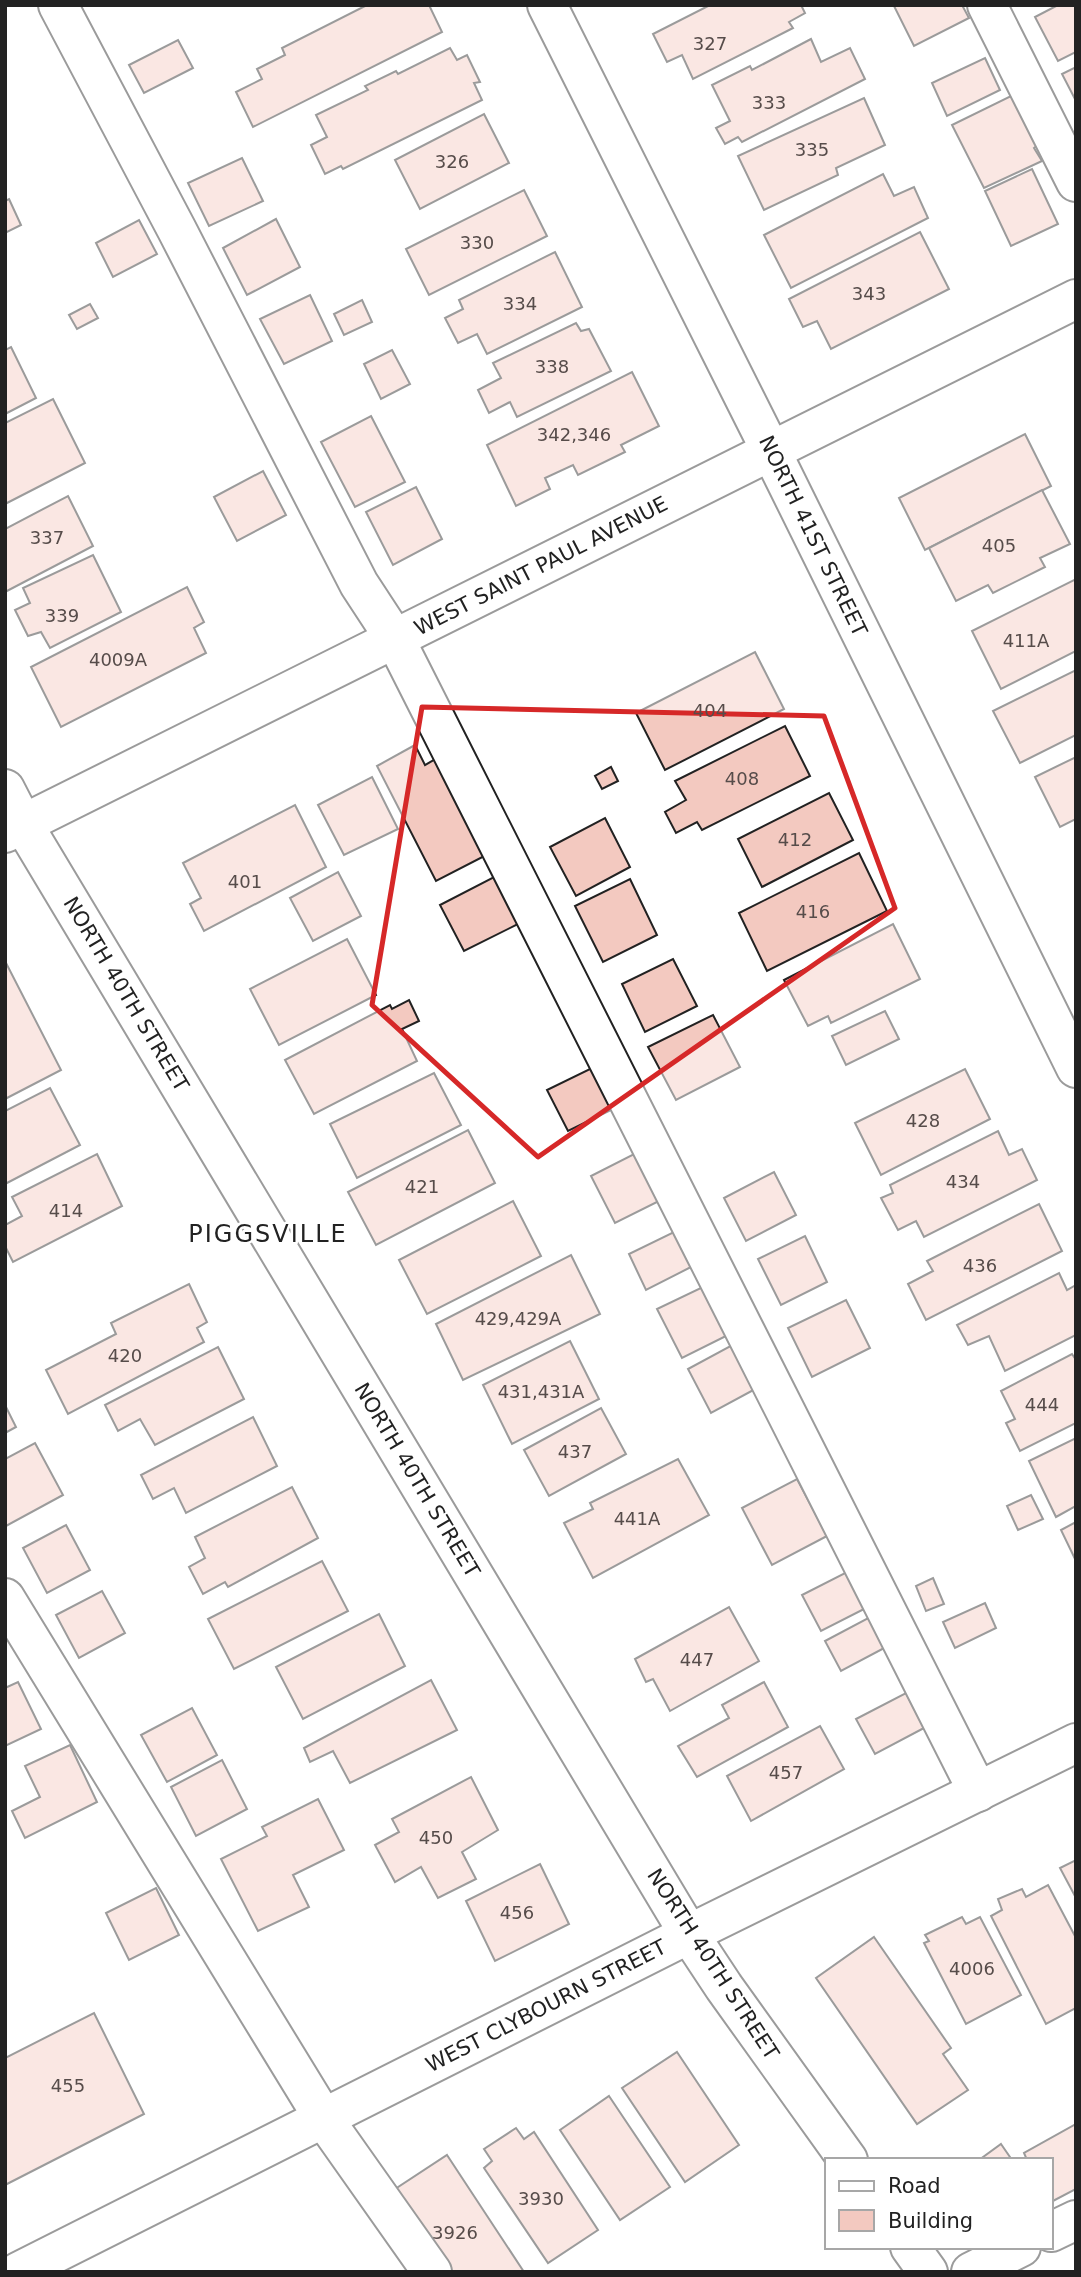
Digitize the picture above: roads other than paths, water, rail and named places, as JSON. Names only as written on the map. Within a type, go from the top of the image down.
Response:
[{"type":"street","points":[[58,5],[359,584],[395,639],[978,1792]]},
{"type":"street","name":"NORTH 41ST STREET","points":[[547,5],[1076,1068]]},
{"type":"street","points":[[987,5],[1076,182]]},
{"type":"street","name":"WEST SAINT PAUL AVENUE","points":[[14,829],[1076,299]]},
{"type":"street","name":"NORTH 40TH STREET","points":[[5,789],[14,829],[689,1934],[847,2158]]},
{"type":"street","points":[[5,1598],[324,2119],[432,2272]]},
{"type":"street","name":"WEST CLYBOURN STREET","points":[[18,2272],[689,1934],[1076,1743]]},
{"type":"street","points":[[1053,2231],[1076,2220]]},
{"type":"street","points":[[911,2249],[928,2272]]},
{"type":"street","points":[[971,2272],[1017,2249]]},
{"type":"district","name":"PIGGSVILLE","points":[[268,1234]]}]
